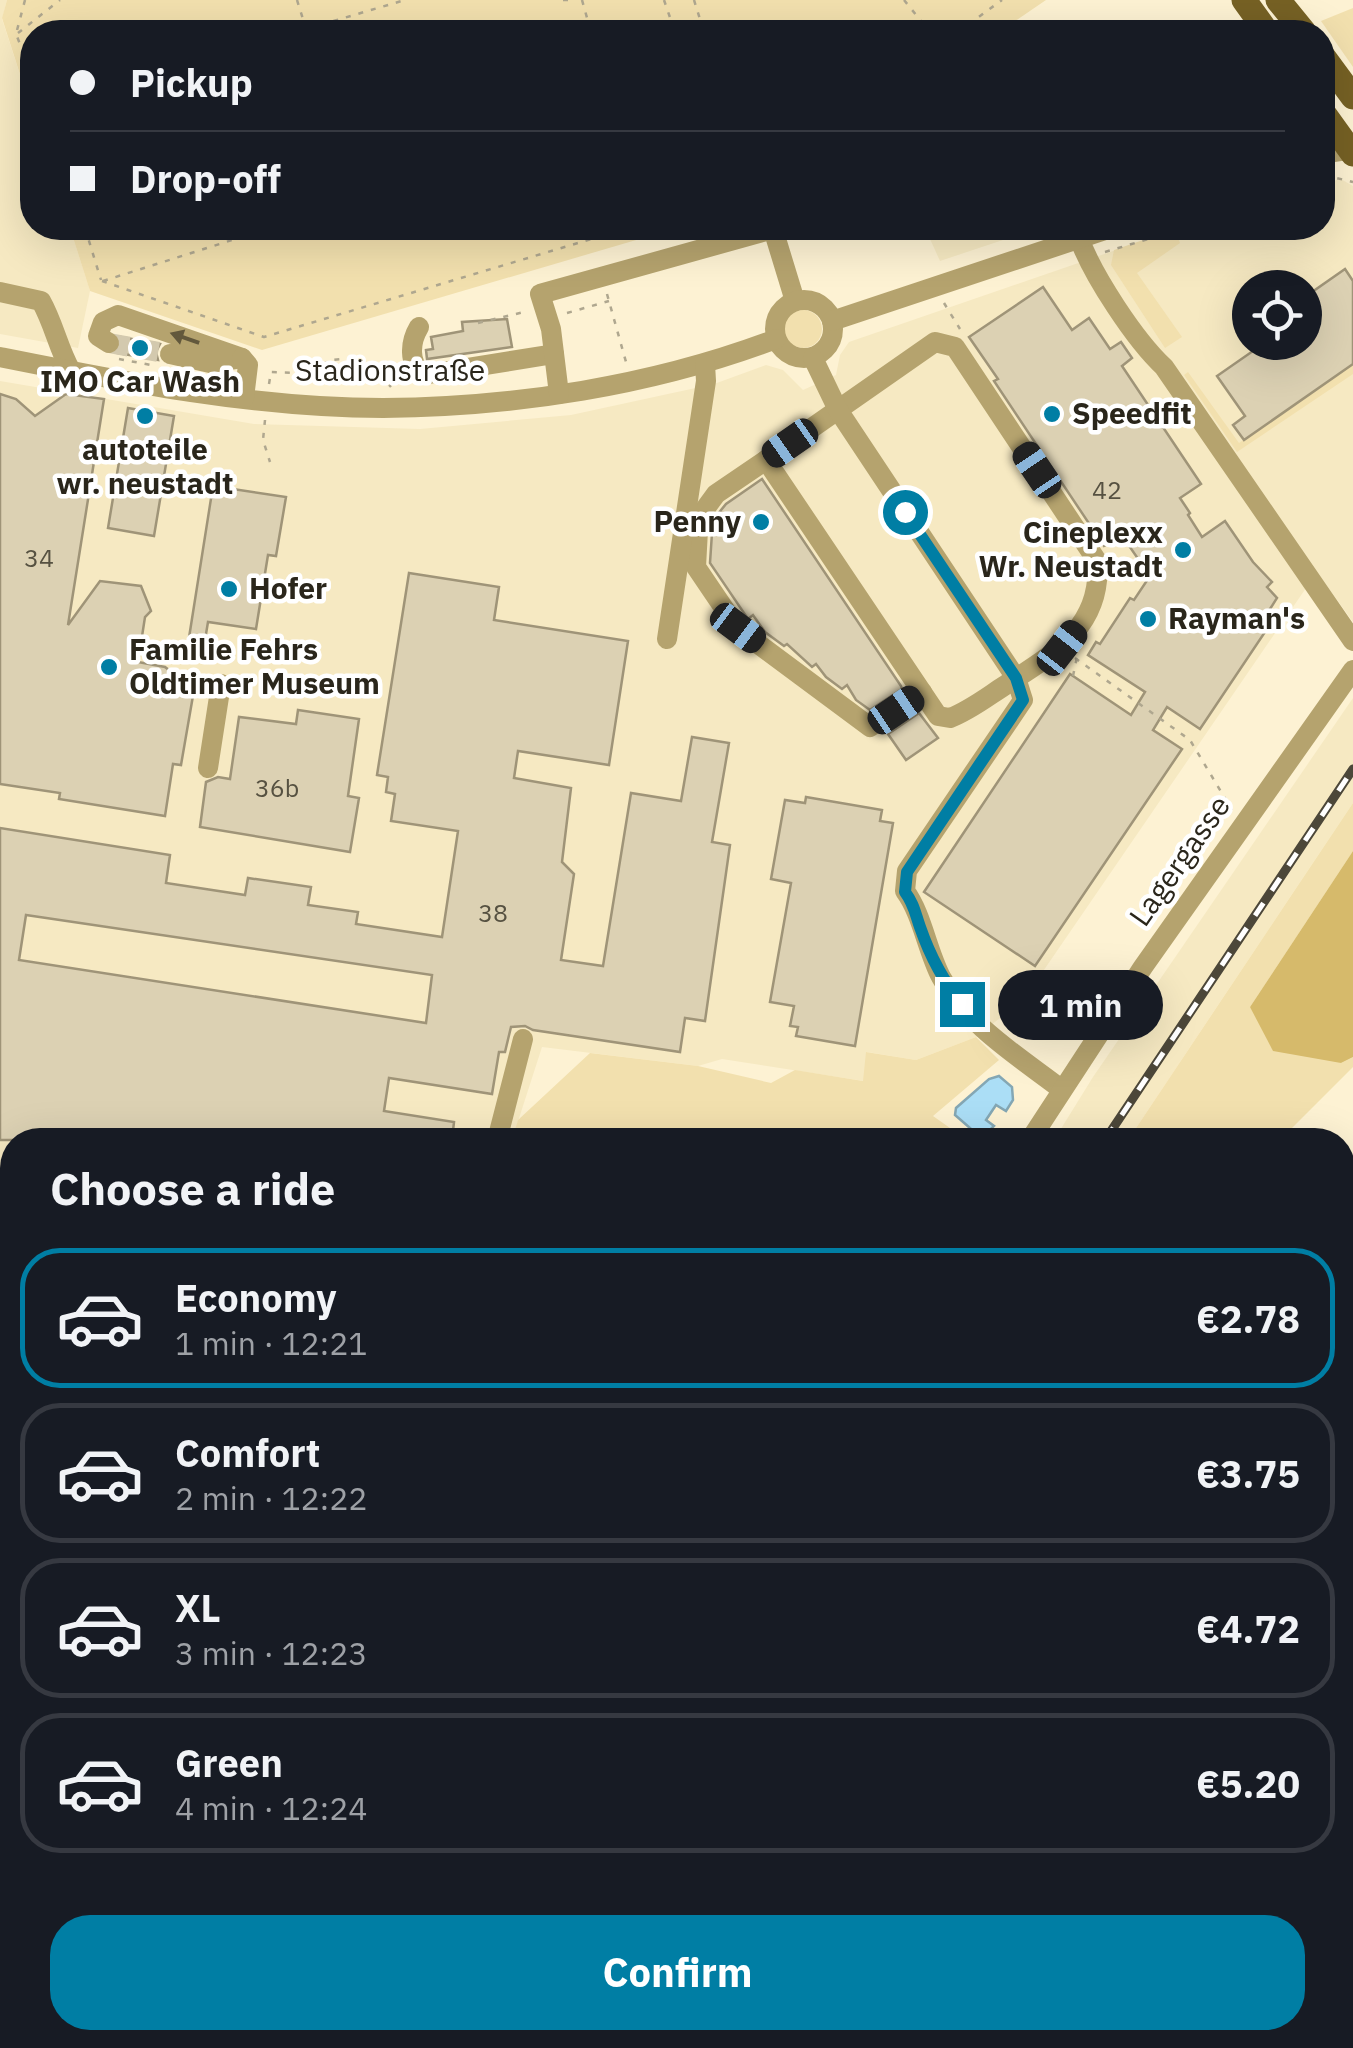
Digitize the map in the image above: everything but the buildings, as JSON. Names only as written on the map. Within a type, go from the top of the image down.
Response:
[{"type":"main road","points":[[1278,0],[1294,20]]},
{"type":"main road","points":[[1335,73],[1353,97]]},
{"type":"main road","points":[[1335,128],[1352,151]]},
{"type":"street","points":[[559,394],[551,330],[540,294],[733,240]]},
{"type":"street","points":[[778,240],[795,301]]},
{"type":"street","points":[[832,321],[1073,240]]},
{"type":"street","points":[[1080,240],[1086,258],[1148,352],[1164,368],[1353,641]]},
{"type":"street","points":[[0,292],[41,301],[53,321],[56,344],[71,371]]},
{"type":"street","points":[[795,301],[818,304],[832,321],[830,343],[813,358],[790,355],[776,339],[778,316],[795,301]]},
{"type":"street","points":[[111,351],[98,336],[103,322],[118,315],[242,358],[248,365],[250,390]]},
{"type":"street","points":[[419,327],[412,346],[412,362],[423,375],[554,354]]},
{"type":"street","name":"Stadionstraße","points":[[0,357],[71,371],[380,408],[460,405],[559,394],[706,364],[776,339]]},
{"type":"street","points":[[766,460],[922,692],[938,716],[950,718],[1062,648],[1090,606],[1098,577],[1098,561],[955,347],[935,342],[716,494],[705,509],[698,530],[696,567],[738,628],[870,727],[922,692]]},
{"type":"street","points":[[170,362],[210,363],[242,358]]},
{"type":"street","points":[[813,358],[838,410],[1016,678],[1023,700],[907,872],[905,892],[916,906],[918,924],[942,980],[982,1029],[1061,1088]]},
{"type":"street","points":[[667,638],[706,364]]},
{"type":"street","name":"Lagergasse","points":[[1037,1128],[1242,824],[1353,670]]},
{"type":"street","points":[[208,768],[221,684]]},
{"type":"street","points":[[501,1128],[523,1039]]},
{"type":"path","points":[[20,44],[16,34],[25,0]]},
{"type":"path","points":[[34,20],[60,0]]},
{"type":"path","points":[[341,20],[405,0]]},
{"type":"path","points":[[563,0],[575,0]]},
{"type":"path","points":[[904,0],[918,19]]},
{"type":"path","points":[[974,20],[1002,0]]},
{"type":"path","points":[[16,34],[20,31]]},
{"type":"path","points":[[88,240],[102,282]]},
{"type":"path","points":[[102,282],[233,240]]},
{"type":"path","points":[[102,282],[264,338],[588,240]]},
{"type":"path","points":[[602,278],[626,362]]},
{"type":"path","points":[[944,303],[962,331],[955,347]]},
{"type":"path","points":[[111,351],[170,362]]},
{"type":"path","points":[[250,390],[270,384],[272,372],[300,374],[333,360],[353,358],[368,363],[392,388]]},
{"type":"path","points":[[265,419],[263,440],[270,462]]},
{"type":"path","points":[[1098,577],[1142,564]]},
{"type":"path","points":[[1073,676],[1076,658],[1190,740],[1242,824]]},
{"type":"shaded area","points":[[0,0],[7,0],[2,19],[20,75],[20,240],[74,240],[90,291],[78,348],[0,334]]},
{"type":"shaded area","points":[[7,0],[1046,0],[1017,20],[20,20],[20,74],[2,18]]},
{"type":"shaded area","points":[[1353,8],[1353,67],[1335,41],[1335,20],[1323,20]]},
{"type":"shaded area","points":[[1339,178],[1353,186],[1353,622],[1317,572],[1024,999],[976,1037],[916,1060],[867,1052],[864,1081],[722,1059],[698,1066],[542,1047],[516,1128],[0,1128],[0,381],[254,424],[420,429],[571,415],[714,384],[766,365],[783,370],[803,390],[836,375],[840,355],[849,342],[1145,240],[1335,240],[1335,181]]},
{"type":"shaded area","points":[[74,240],[636,240],[262,350],[90,291]]},
{"type":"shaded area","points":[[930,240],[1003,240],[940,261]]},
{"type":"shaded area","points":[[1143,240],[1179,240],[1180,243],[1137,273],[1182,337],[1165,348],[1111,265],[1114,250]]},
{"type":"shaded area","points":[[803,310],[816,316],[822,329],[816,342],[803,348],[790,342],[784,329],[790,316]]},
{"type":"shaded area","points":[[1353,364],[1353,374],[1237,452],[1184,375],[1188,372],[1239,443]]},
{"type":"shaded area","points":[[1353,698],[1353,803],[1136,1128],[1061,1128]]},
{"type":"shaded area","points":[[1353,803],[1353,851],[1250,1007],[1341,1063],[1353,1057],[1353,1067],[1292,1128],[1136,1128]]},
{"type":"shaded area","points":[[1353,851],[1353,1057],[1341,1063],[1273,1051],[1250,1007]]},
{"type":"shaded area","points":[[976,1037],[999,1060],[933,1116],[950,1128],[516,1128],[518,1120],[590,1053],[698,1066],[771,1083],[795,1070],[863,1081],[866,1052],[916,1060]]},
{"type":"water","points":[[999,1076],[1012,1087],[1013,1100],[1006,1111],[996,1105],[986,1120],[992,1128],[970,1128],[955,1115],[956,1108],[989,1079]]},
{"type":"tunnel","points":[[109,343],[170,354]]},
{"type":"railway","points":[[1113,1128],[1353,769]]},
{"type":"place","name":"IMO Car Wash","points":[[140,348]]},
{"type":"place","name":"Speedfit","points":[[1052,414]]},
{"type":"place","name":"autoteile wr. neustadt","points":[[145,416]]},
{"type":"place","name":"Penny","points":[[761,522]]},
{"type":"place","name":"Cineplexx Wr. Neustadt","points":[[1183,550]]},
{"type":"place","name":"Hofer","points":[[229,589]]},
{"type":"place","name":"Rayman's","points":[[1148,619]]},
{"type":"place","name":"Familie Fehrs Oldtimer Museum","points":[[109,667]]},
{"type":"route","points":[[905,512],[1016,678],[1023,700],[907,872],[905,892],[916,906],[918,924],[942,980],[962,1004]]}]
